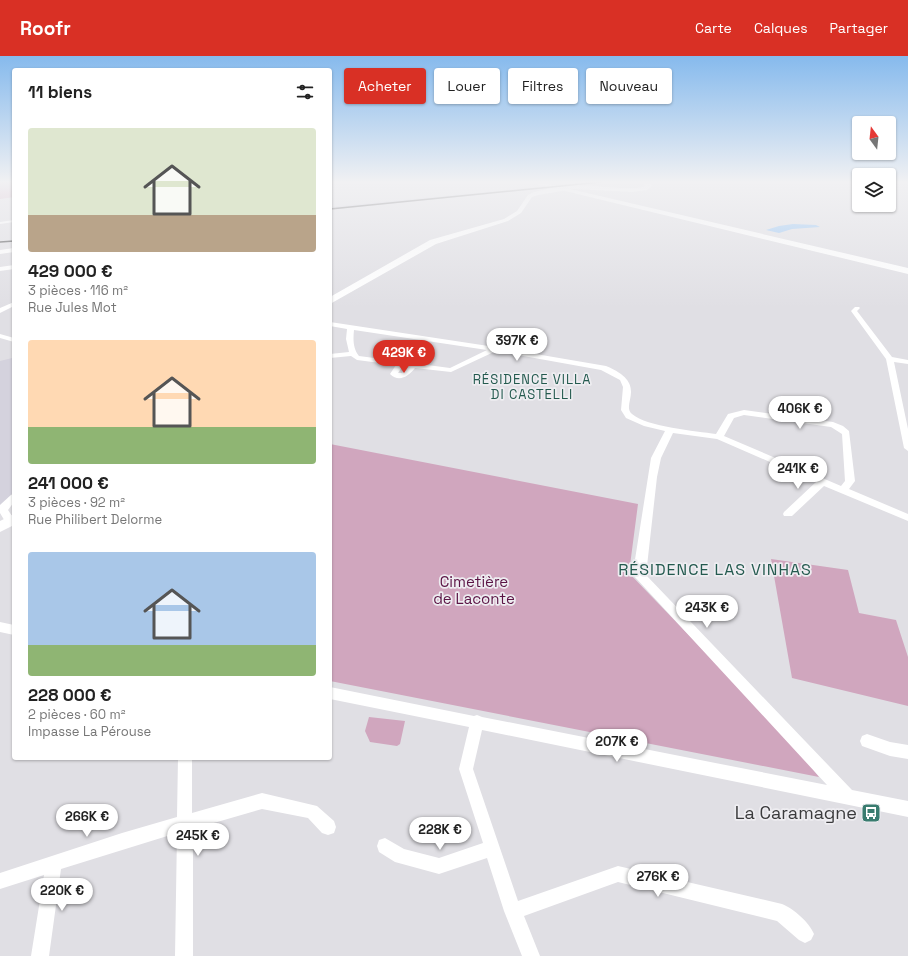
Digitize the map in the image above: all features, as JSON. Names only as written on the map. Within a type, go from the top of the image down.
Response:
[{"type":"main road","points":[[710,224],[908,271]]},
{"type":"street","points":[[332,300],[433,242],[493,224]]},
{"type":"street","points":[[0,252],[12,250]]},
{"type":"street","points":[[0,269],[12,267]]},
{"type":"street","points":[[0,301],[12,304]]},
{"type":"street","points":[[0,311],[12,305]]},
{"type":"street","points":[[857,308],[854,311],[890,359],[906,430],[908,448]]},
{"type":"street","points":[[332,324],[495,348],[603,368],[622,376],[626,381],[628,388],[625,410],[628,415],[646,424],[670,430],[719,437],[844,489],[908,518]]},
{"type":"street","points":[[351,327],[349,332],[353,354],[357,358],[451,370],[495,348]]},
{"type":"street","points":[[0,336],[12,339]]},
{"type":"street","points":[[332,356],[353,354]]},
{"type":"street","points":[[890,359],[908,362]]},
{"type":"street","points":[[401,363],[394,374],[400,377],[407,374],[413,365]]},
{"type":"street","points":[[719,437],[731,416],[744,412],[833,425],[846,433],[850,481],[844,489]]},
{"type":"street","points":[[670,430],[656,458],[652,477],[640,566],[640,576],[848,797]]},
{"type":"street","points":[[788,514],[823,481]]},
{"type":"street","points":[[8,522],[3,510],[5,505],[12,499]]},
{"type":"street","points":[[0,627],[12,630]]},
{"type":"street","points":[[332,693],[477,721],[908,808]]},
{"type":"street","points":[[477,721],[466,769],[513,911],[531,956]]},
{"type":"street","points":[[867,741],[890,749],[908,752]]},
{"type":"street","points":[[184,956],[185,760]]},
{"type":"street","points":[[0,881],[122,841],[262,801],[312,811],[328,827]]},
{"type":"street","points":[[385,846],[401,856],[438,866],[493,848]]},
{"type":"street","points":[[40,956],[54,863]]},
{"type":"street","points":[[513,911],[618,874],[782,913],[805,934]]},
{"type":"shaded area","points":[[12,358],[12,494],[0,505],[0,361]]},
{"type":"green space","name":"Cimetière de Laconte","points":[[332,444],[638,504],[629,573],[793,743],[819,777],[332,681]]},
{"type":"green space","points":[[771,559],[848,570],[859,613],[896,620],[908,657],[908,706],[792,678]]},
{"type":"green space","points":[[369,717],[405,721],[400,744],[397,746],[370,742],[365,731]]},
{"type":"water","points":[[793,224],[816,225],[820,227],[792,229],[779,233],[766,230],[779,226]]},
{"type":"railway","points":[[0,242],[12,241]]},
{"type":"place","name":"La Caramagne","points":[[871,813]]},
{"type":"district","name":"RÉSIDENCE VILLA DI CASTELLI","points":[[532,386]]},
{"type":"district","name":"RÉSIDENCE LAS VINHAS","points":[[715,569]]}]
